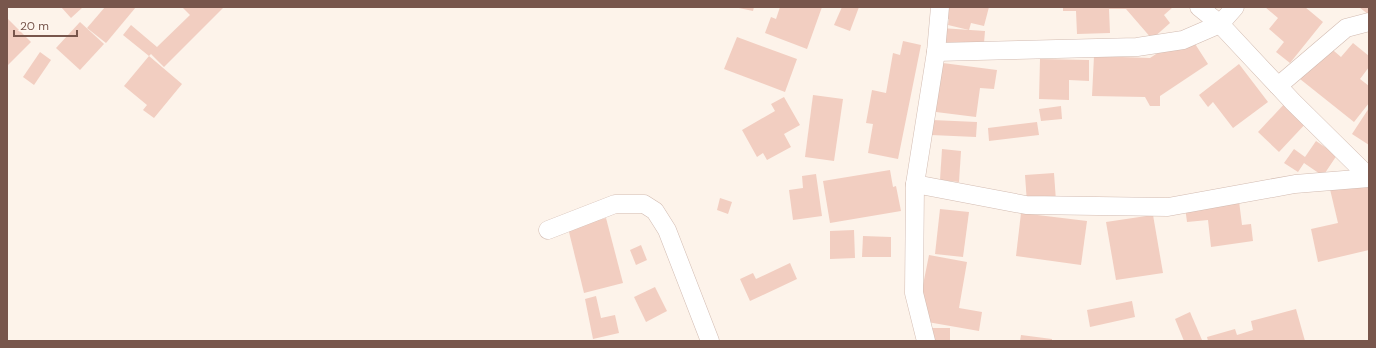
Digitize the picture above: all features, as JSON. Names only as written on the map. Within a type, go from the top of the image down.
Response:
[{"type":"street","points":[[926,341],[914,293],[915,184],[936,52],[940,7]]},
{"type":"street","points":[[1199,7],[1220,24],[1278,86],[1369,177]]},
{"type":"street","points":[[936,52],[1137,47],[1183,40],[1220,24],[1235,7]]},
{"type":"street","points":[[1278,86],[1346,28],[1369,22]]},
{"type":"street","points":[[915,184],[1026,205],[1168,207],[1295,184],[1369,177]]},
{"type":"street","points":[[548,230],[615,204],[644,204],[655,211],[667,230],[710,341]]},
{"type":"building","points":[[61,7],[83,7],[71,18]]},
{"type":"building","points":[[105,7],[136,7],[106,43],[87,28]]},
{"type":"building","points":[[182,7],[224,7],[164,67],[151,54],[149,56],[123,35],[131,25],[157,47],[190,15]]},
{"type":"building","points":[[734,7],[754,7],[753,11]]},
{"type":"building","points":[[780,7],[822,7],[807,49],[765,33],[771,17],[776,19]]},
{"type":"building","points":[[842,7],[859,7],[850,31],[834,25]]},
{"type":"building","points":[[945,7],[989,7],[984,26],[971,23],[969,30],[948,25],[949,19],[942,17]]},
{"type":"building","points":[[1063,7],[1173,7],[1164,15],[1170,23],[1152,39],[1126,9],[1109,9],[1110,33],[1077,34],[1076,11],[1063,11]]},
{"type":"building","points":[[1265,7],[1305,7],[1323,22],[1290,63],[1276,52],[1284,42],[1269,29],[1278,18]]},
{"type":"building","points":[[1359,7],[1369,7],[1369,15]]},
{"type":"building","points":[[8,19],[31,42],[7,66],[7,20]]},
{"type":"building","points":[[80,22],[104,44],[80,70],[56,48]]},
{"type":"building","points":[[941,28],[985,31],[983,55],[939,52]]},
{"type":"building","points":[[1188,33],[1208,64],[1160,96],[1160,106],[1150,106],[1145,97],[1092,96],[1094,56],[1150,58]]},
{"type":"building","points":[[737,37],[797,59],[785,92],[724,69]]},
{"type":"building","points":[[903,41],[921,45],[898,159],[868,153],[873,124],[866,123],[872,90],[886,93],[893,53],[900,55]]},
{"type":"building","points":[[1353,43],[1369,56],[1369,67],[1360,79],[1369,86],[1369,103],[1354,122],[1300,79],[1327,45],[1341,57]]},
{"type":"building","points":[[40,52],[51,60],[34,85],[23,77]]},
{"type":"building","points":[[149,56],[182,84],[154,118],[143,110],[147,105],[124,86]]},
{"type":"building","points":[[1040,59],[1089,60],[1089,81],[1069,80],[1069,100],[1039,99]]},
{"type":"building","points":[[935,62],[997,70],[994,89],[980,88],[976,117],[928,111]]},
{"type":"building","points":[[1239,64],[1268,102],[1233,128],[1213,102],[1208,107],[1199,95]]},
{"type":"building","points":[[813,95],[843,99],[834,161],[805,157]]},
{"type":"building","points":[[784,97],[800,125],[784,134],[791,147],[767,160],[763,153],[757,157],[742,130],[775,111],[771,104]]},
{"type":"building","points":[[1288,100],[1309,120],[1279,152],[1258,132]]},
{"type":"building","points":[[1061,106],[1062,119],[1041,121],[1039,109]]},
{"type":"building","points":[[1369,108],[1369,145],[1352,134]]},
{"type":"building","points":[[932,120],[977,122],[976,137],[931,135]]},
{"type":"building","points":[[1037,122],[1039,135],[989,141],[988,128]]},
{"type":"building","points":[[1316,141],[1337,155],[1323,176],[1304,163],[1298,172],[1284,163],[1294,149],[1305,157]]},
{"type":"building","points":[[942,149],[961,151],[959,182],[940,180]]},
{"type":"building","points":[[890,170],[893,187],[896,186],[901,211],[830,223],[823,181]]},
{"type":"building","points":[[1054,173],[1056,201],[1027,203],[1025,175]]},
{"type":"building","points":[[816,174],[822,216],[793,220],[789,190],[803,188],[802,176]]},
{"type":"building","points":[[1329,185],[1369,185],[1369,250],[1318,262],[1311,229],[1338,223]]},
{"type":"building","points":[[720,198],[732,202],[728,214],[717,210]]},
{"type":"building","points":[[1239,201],[1242,225],[1251,224],[1253,241],[1211,247],[1208,220],[1187,222],[1185,207]]},
{"type":"building","points":[[940,209],[969,212],[963,257],[935,254]]},
{"type":"building","points":[[1021,213],[1087,221],[1081,265],[1016,256]]},
{"type":"building","points":[[1153,215],[1163,273],[1116,280],[1106,222]]},
{"type":"building","points":[[606,218],[623,283],[584,293],[568,228]]},
{"type":"building","points":[[854,230],[855,258],[830,259],[830,231]]},
{"type":"building","points":[[863,236],[891,237],[891,257],[862,257]]},
{"type":"building","points":[[641,245],[647,260],[636,265],[630,250]]},
{"type":"building","points":[[929,255],[967,262],[959,308],[982,312],[979,331],[916,320]]},
{"type":"building","points":[[790,263],[797,279],[750,301],[740,279],[753,273],[756,279]]},
{"type":"building","points":[[655,287],[667,311],[646,322],[634,297]]},
{"type":"building","points":[[596,296],[601,318],[615,315],[619,333],[593,339],[585,299]]},
{"type":"building","points":[[1132,301],[1135,317],[1090,327],[1087,310]]},
{"type":"building","points":[[1296,309],[1305,341],[1208,341],[1207,337],[1235,329],[1237,335],[1253,330],[1251,321]]},
{"type":"building","points":[[1190,312],[1202,340],[1184,341],[1175,319]]},
{"type":"building","points":[[923,328],[950,328],[950,341],[923,341]]},
{"type":"building","points":[[1021,335],[1052,339],[1052,341],[1020,341]]}]
